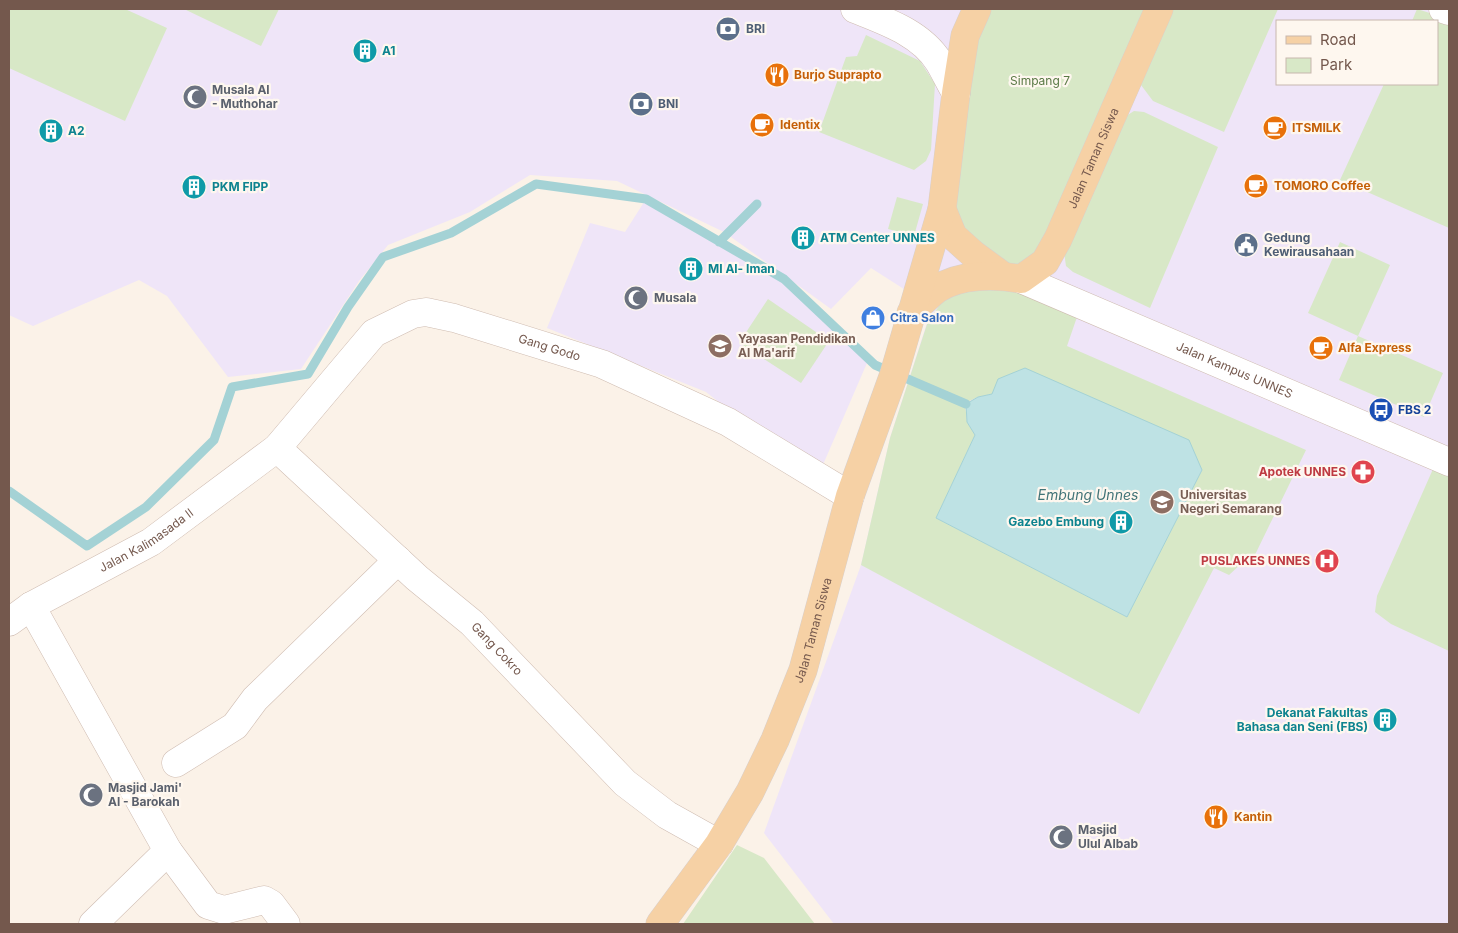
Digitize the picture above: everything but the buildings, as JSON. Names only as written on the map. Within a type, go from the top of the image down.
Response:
[{"type":"main road","name":"Jalan Taman Siswa","points":[[660,924],[719,844],[750,792],[776,740],[803,670],[850,496],[886,398],[942,209],[965,36],[977,9]]},
{"type":"main road","name":"Jalan Taman Siswa","points":[[942,209],[953,236],[973,254],[1012,278],[1045,262],[1058,239],[1159,9]]},
{"type":"main road","points":[[926,264],[955,280]]},
{"type":"main road","points":[[910,313],[936,290],[955,280],[1012,278]]},
{"type":"street","points":[[856,9],[895,25],[922,43],[938,61],[956,93]]},
{"type":"street","points":[[1443,9],[1449,11]]},
{"type":"street","name":"Jalan Kampus UNNES","points":[[1012,278],[1449,462]]},
{"type":"street","name":"Gang Godo","points":[[277,448],[374,333],[400,318],[426,312],[454,318],[602,364],[728,422],[850,496]]},
{"type":"street","name":"Gang Cokro","points":[[277,448],[398,560],[472,623],[625,783],[667,815],[719,844]]},
{"type":"street","name":"Jalan Kalimasada II","points":[[9,622],[32,606],[151,542],[277,448]]},
{"type":"street","points":[[176,763],[236,726],[255,699],[398,560]]},
{"type":"street","points":[[32,606],[168,852],[208,905],[224,910],[264,900],[271,904],[286,924]]},
{"type":"street","points":[[93,924],[168,852]]},
{"type":"shaded area","name":"Universitas Negeri Semarang","points":[[9,9],[1449,9],[1449,924],[834,924],[764,833],[861,565],[890,438],[932,307],[871,268],[831,309],[724,232],[617,181],[530,175],[470,212],[388,245],[359,281],[301,369],[228,377],[167,296],[139,280],[33,326],[9,315]]},
{"type":"shaded area","name":"Yayasan Pendidikan Al Ma'arif","points":[[646,199],[784,279],[867,363],[822,467],[757,432],[706,392],[547,328],[590,223],[625,232]]},
{"type":"green space","points":[[9,9],[125,9],[167,28],[125,121],[9,68]]},
{"type":"green space","points":[[184,9],[279,9],[261,46]]},
{"type":"green space","name":"Simpang 7","points":[[986,9],[1149,9],[1053,233],[1020,270],[1007,266],[959,227],[952,185],[973,38]]},
{"type":"green space","points":[[1168,9],[1278,9],[1224,132],[1153,101],[1141,85]]},
{"type":"green space","points":[[1417,9],[1449,19],[1449,228],[1340,180],[1384,85],[1438,85],[1438,20],[1412,20]]},
{"type":"green space","points":[[866,35],[920,61],[935,84],[931,150],[926,161],[914,170],[819,132],[846,57],[857,56]]},
{"type":"green space","points":[[1134,111],[1144,112],[1218,147],[1150,308],[1073,272],[1066,266],[1064,252],[1126,116]]},
{"type":"green space","points":[[897,197],[923,204],[914,236],[888,229]]},
{"type":"green space","points":[[1340,242],[1390,265],[1358,336],[1308,313]]},
{"type":"green space","points":[[999,287],[1023,294],[1077,317],[1067,346],[1306,450],[1251,563],[1242,563],[1229,575],[1214,568],[1139,714],[861,565],[890,438],[928,321],[942,302],[963,291]],"holes":[[[992,394],[1202,470],[1127,617],[936,518],[975,435],[967,422],[965,403],[978,397]]]},
{"type":"green space","points":[[768,299],[829,341],[801,383],[739,343]]},
{"type":"green space","points":[[1358,336],[1443,373],[1424,417],[1339,380]]},
{"type":"green space","points":[[1433,469],[1449,477],[1449,651],[1391,624],[1375,612],[1377,596]]},
{"type":"green space","points":[[737,845],[764,858],[815,924],[683,924]]},
{"type":"water","name":"Embung Unnes","points":[[1025,368],[1189,440],[1202,470],[1127,617],[936,518],[975,435],[967,422],[966,404],[978,397],[992,394],[998,379]]},
{"type":"waterway","points":[[9,491],[87,546],[146,507],[214,440],[232,387],[308,374],[348,307],[383,257],[451,233],[536,184],[646,199],[784,279],[875,365],[966,404]]},
{"type":"waterway","points":[[719,242],[757,204]]},
{"type":"place","name":"BRI","points":[[728,29]]},
{"type":"place","name":"A1","points":[[365,51]]},
{"type":"place","name":"Burjo Suprapto","points":[[777,75]]},
{"type":"place","name":"Musala Al - Muthohar","points":[[195,97]]},
{"type":"place","name":"BNI","points":[[641,104]]},
{"type":"place","name":"Identix","points":[[762,125]]},
{"type":"place","name":"ITSMILK","points":[[1275,128]]},
{"type":"place","name":"A2","points":[[51,131]]},
{"type":"place","name":"TOMORO Coffee","points":[[1256,186]]},
{"type":"place","name":"PKM FIPP","points":[[194,187]]},
{"type":"place","name":"ATM Center UNNES","points":[[803,238]]},
{"type":"place","name":"Gedung Kewirausahaan","points":[[1246,245]]},
{"type":"place","name":"MI Al- Iman","points":[[691,269]]},
{"type":"place","name":"Musala","points":[[636,298]]},
{"type":"place","name":"Citra Salon","points":[[873,318]]},
{"type":"place","name":"Yayasan Pendidikan Al Ma'arif","points":[[720,346]]},
{"type":"place","name":"Alfa Express","points":[[1321,348]]},
{"type":"place","name":"FBS 2","points":[[1381,410]]},
{"type":"place","name":"Apotek UNNES","points":[[1363,472]]},
{"type":"place","name":"Universitas Negeri Semarang","points":[[1162,502]]},
{"type":"place","name":"Gazebo Embung","points":[[1121,522]]},
{"type":"place","name":"PUSLAKES UNNES","points":[[1327,561]]},
{"type":"place","name":"Dekanat Fakultas Bahasa dan Seni (FBS)","points":[[1385,720]]},
{"type":"place","name":"Masjid Jami' Al - Barokah","points":[[91,795]]},
{"type":"place","name":"Kantin","points":[[1216,817]]},
{"type":"place","name":"Masjid Ulul Albab","points":[[1061,837]]}]
